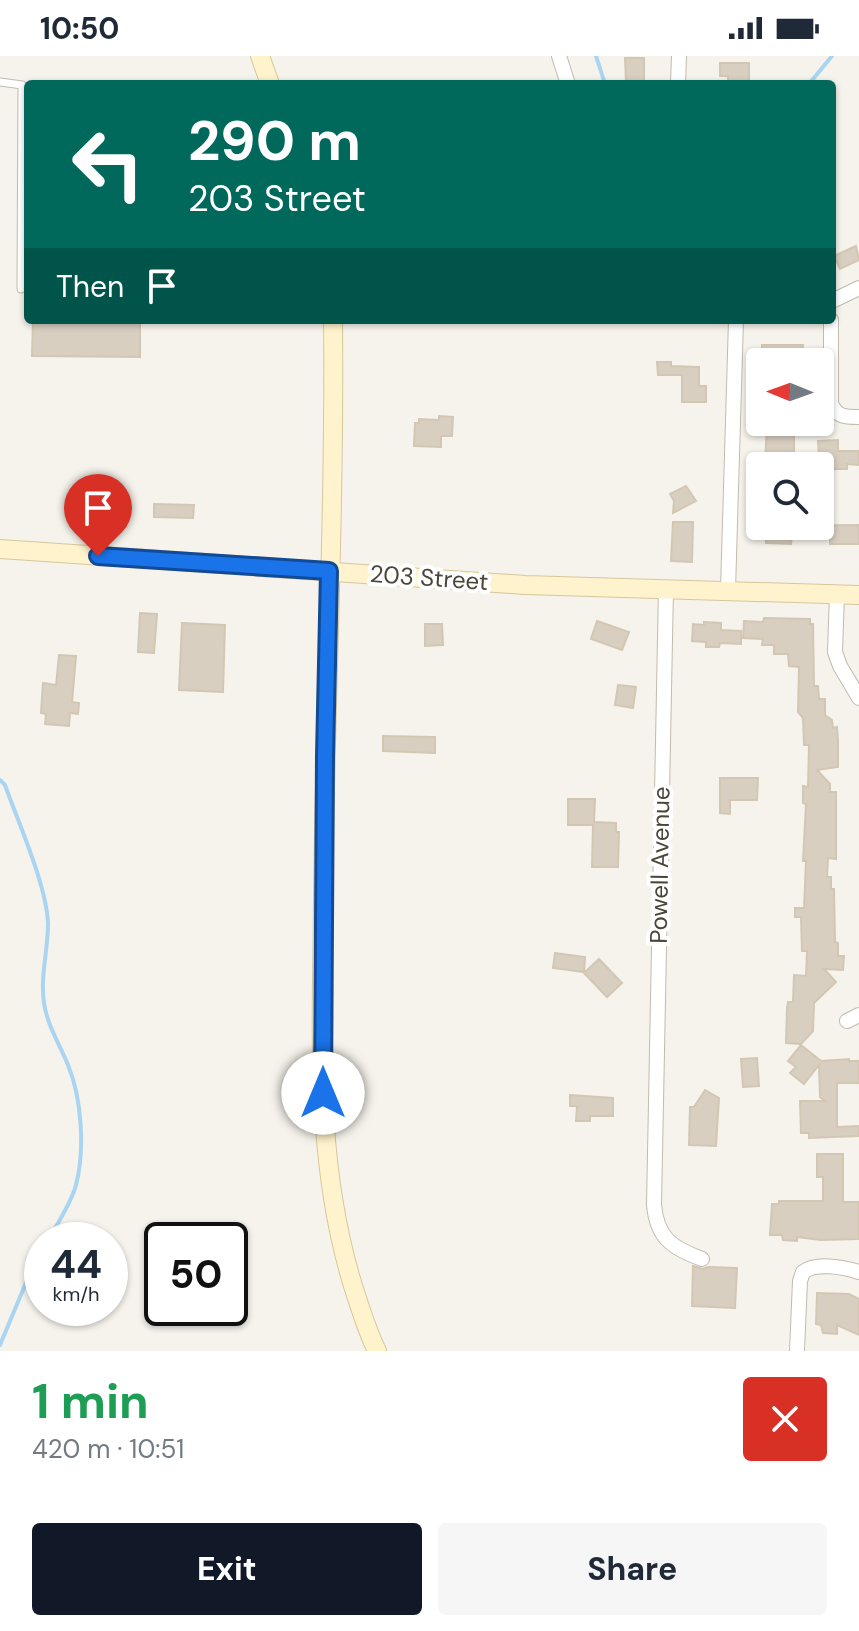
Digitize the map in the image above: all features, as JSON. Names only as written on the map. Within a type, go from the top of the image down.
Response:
[{"type":"main road","points":[[260,56],[269,80]]},
{"type":"main road","points":[[333,324],[324,772],[323,1117],[330,1185],[345,1260],[377,1351]]},
{"type":"main road","name":"203 Street","points":[[0,549],[525,585],[859,595]]},
{"type":"street","points":[[559,56],[567,80]]},
{"type":"street","points":[[678,80],[679,56]]},
{"type":"street","points":[[836,299],[859,288]]},
{"type":"street","points":[[728,590],[736,324]]},
{"type":"street","points":[[831,324],[831,403],[834,411],[841,416],[859,417]]},
{"type":"street","name":"Powell Avenue","points":[[666,588],[654,1205],[660,1234],[682,1252],[702,1259]]},
{"type":"street","points":[[837,594],[835,652],[859,698]]},
{"type":"street","points":[[797,1351],[803,1272],[813,1267],[847,1268],[859,1272]]},
{"type":"lane","points":[[0,82],[22,85],[21,289]]},
{"type":"building","points":[[625,58],[644,58],[644,80],[626,80]]},
{"type":"building","points":[[720,63],[749,63],[749,80],[728,80],[728,76],[720,76]]},
{"type":"building","points":[[856,246],[859,260],[840,269],[836,255]]},
{"type":"building","points":[[33,324],[140,324],[140,357],[32,356]]},
{"type":"building","points":[[762,345],[803,345],[803,348],[762,348]]},
{"type":"building","points":[[657,362],[699,367],[699,386],[706,386],[706,402],[682,402],[682,375],[658,375]]},
{"type":"building","points":[[439,416],[453,417],[452,436],[441,436],[441,447],[414,446],[415,423],[419,423],[419,419],[439,420]]},
{"type":"building","points":[[766,436],[794,436],[794,452],[766,452]]},
{"type":"building","points":[[838,440],[838,451],[859,451],[859,465],[847,464],[847,469],[834,469],[834,452],[819,452],[818,441]]},
{"type":"building","points":[[686,486],[696,501],[673,513],[674,501],[670,494]]},
{"type":"building","points":[[154,504],[194,505],[193,518],[154,517]]},
{"type":"building","points":[[673,522],[693,522],[692,562],[671,561]]},
{"type":"building","points":[[834,525],[859,525],[859,544],[830,544],[830,540],[834,540]]},
{"type":"building","points":[[766,540],[792,540],[791,544],[766,543]]},
{"type":"building","points":[[140,613],[157,614],[154,653],[138,652]]},
{"type":"building","points":[[764,618],[810,619],[810,624],[813,624],[814,686],[818,686],[819,699],[825,699],[825,715],[832,720],[833,728],[837,727],[838,767],[817,770],[830,784],[830,792],[836,792],[836,859],[828,858],[827,877],[831,877],[831,889],[834,889],[835,942],[838,943],[838,956],[844,956],[843,970],[824,969],[836,982],[814,1003],[813,1031],[801,1044],[786,1043],[787,1008],[788,1002],[793,1002],[794,975],[806,976],[807,951],[802,951],[801,917],[795,917],[795,908],[804,908],[806,804],[803,803],[803,786],[808,787],[809,745],[804,745],[803,718],[798,712],[799,667],[789,666],[788,654],[774,654],[774,645],[762,645],[763,639],[743,638],[744,621],[763,622]]},
{"type":"building","points":[[597,621],[629,632],[622,650],[591,639]]},
{"type":"building","points":[[704,622],[721,623],[721,630],[741,631],[741,644],[720,643],[719,647],[706,647],[706,642],[692,641],[693,624],[704,625]]},
{"type":"building","points":[[182,623],[225,625],[223,692],[179,690]]},
{"type":"building","points":[[425,624],[442,624],[443,645],[425,646]]},
{"type":"building","points":[[59,655],[76,656],[72,702],[79,703],[78,714],[70,713],[69,726],[45,724],[46,714],[41,713],[43,683],[56,685]]},
{"type":"building","points":[[618,685],[636,687],[633,708],[615,705]]},
{"type":"building","points":[[383,736],[435,737],[435,753],[383,751]]},
{"type":"building","points":[[720,778],[758,778],[757,800],[730,800],[730,814],[720,813]]},
{"type":"building","points":[[568,799],[595,799],[594,822],[616,823],[616,832],[619,832],[618,867],[592,867],[593,825],[568,825]]},
{"type":"building","points":[[555,953],[585,957],[584,972],[553,968]]},
{"type":"building","points":[[599,959],[622,983],[607,997],[584,973]]},
{"type":"building","points":[[801,1045],[821,1061],[859,1061],[859,1083],[837,1083],[837,1127],[859,1126],[859,1136],[809,1138],[809,1133],[801,1133],[800,1101],[825,1101],[820,1097],[819,1065],[804,1084],[790,1073],[796,1067],[788,1061]]},
{"type":"building","points":[[757,1058],[759,1086],[743,1087],[741,1059]]},
{"type":"building","points":[[705,1090],[719,1098],[716,1146],[689,1145],[690,1107],[694,1107]]},
{"type":"building","points":[[570,1095],[613,1098],[613,1116],[590,1116],[590,1121],[576,1121],[577,1106],[570,1106]]},
{"type":"building","points":[[817,1154],[843,1154],[843,1202],[859,1202],[859,1239],[797,1237],[797,1241],[783,1240],[782,1235],[770,1235],[772,1204],[779,1204],[779,1201],[823,1201],[823,1177],[817,1177]]},
{"type":"building","points":[[693,1266],[703,1269],[737,1268],[735,1308],[692,1306]]},
{"type":"building","points":[[817,1293],[849,1294],[859,1299],[859,1335],[837,1325],[837,1334],[823,1333],[821,1325],[816,1324]]},
{"type":"waterway","points":[[596,56],[604,80]]},
{"type":"waterway","points":[[812,80],[832,56]]},
{"type":"waterway","points":[[0,780],[5,785],[43,891],[48,924],[44,1003],[73,1078],[79,1109],[79,1171],[76,1185],[59,1222]]},
{"type":"waterway","points":[[0,1345],[24,1288]]},
{"type":"route","points":[[98,556],[329,571],[323,1093]]}]
